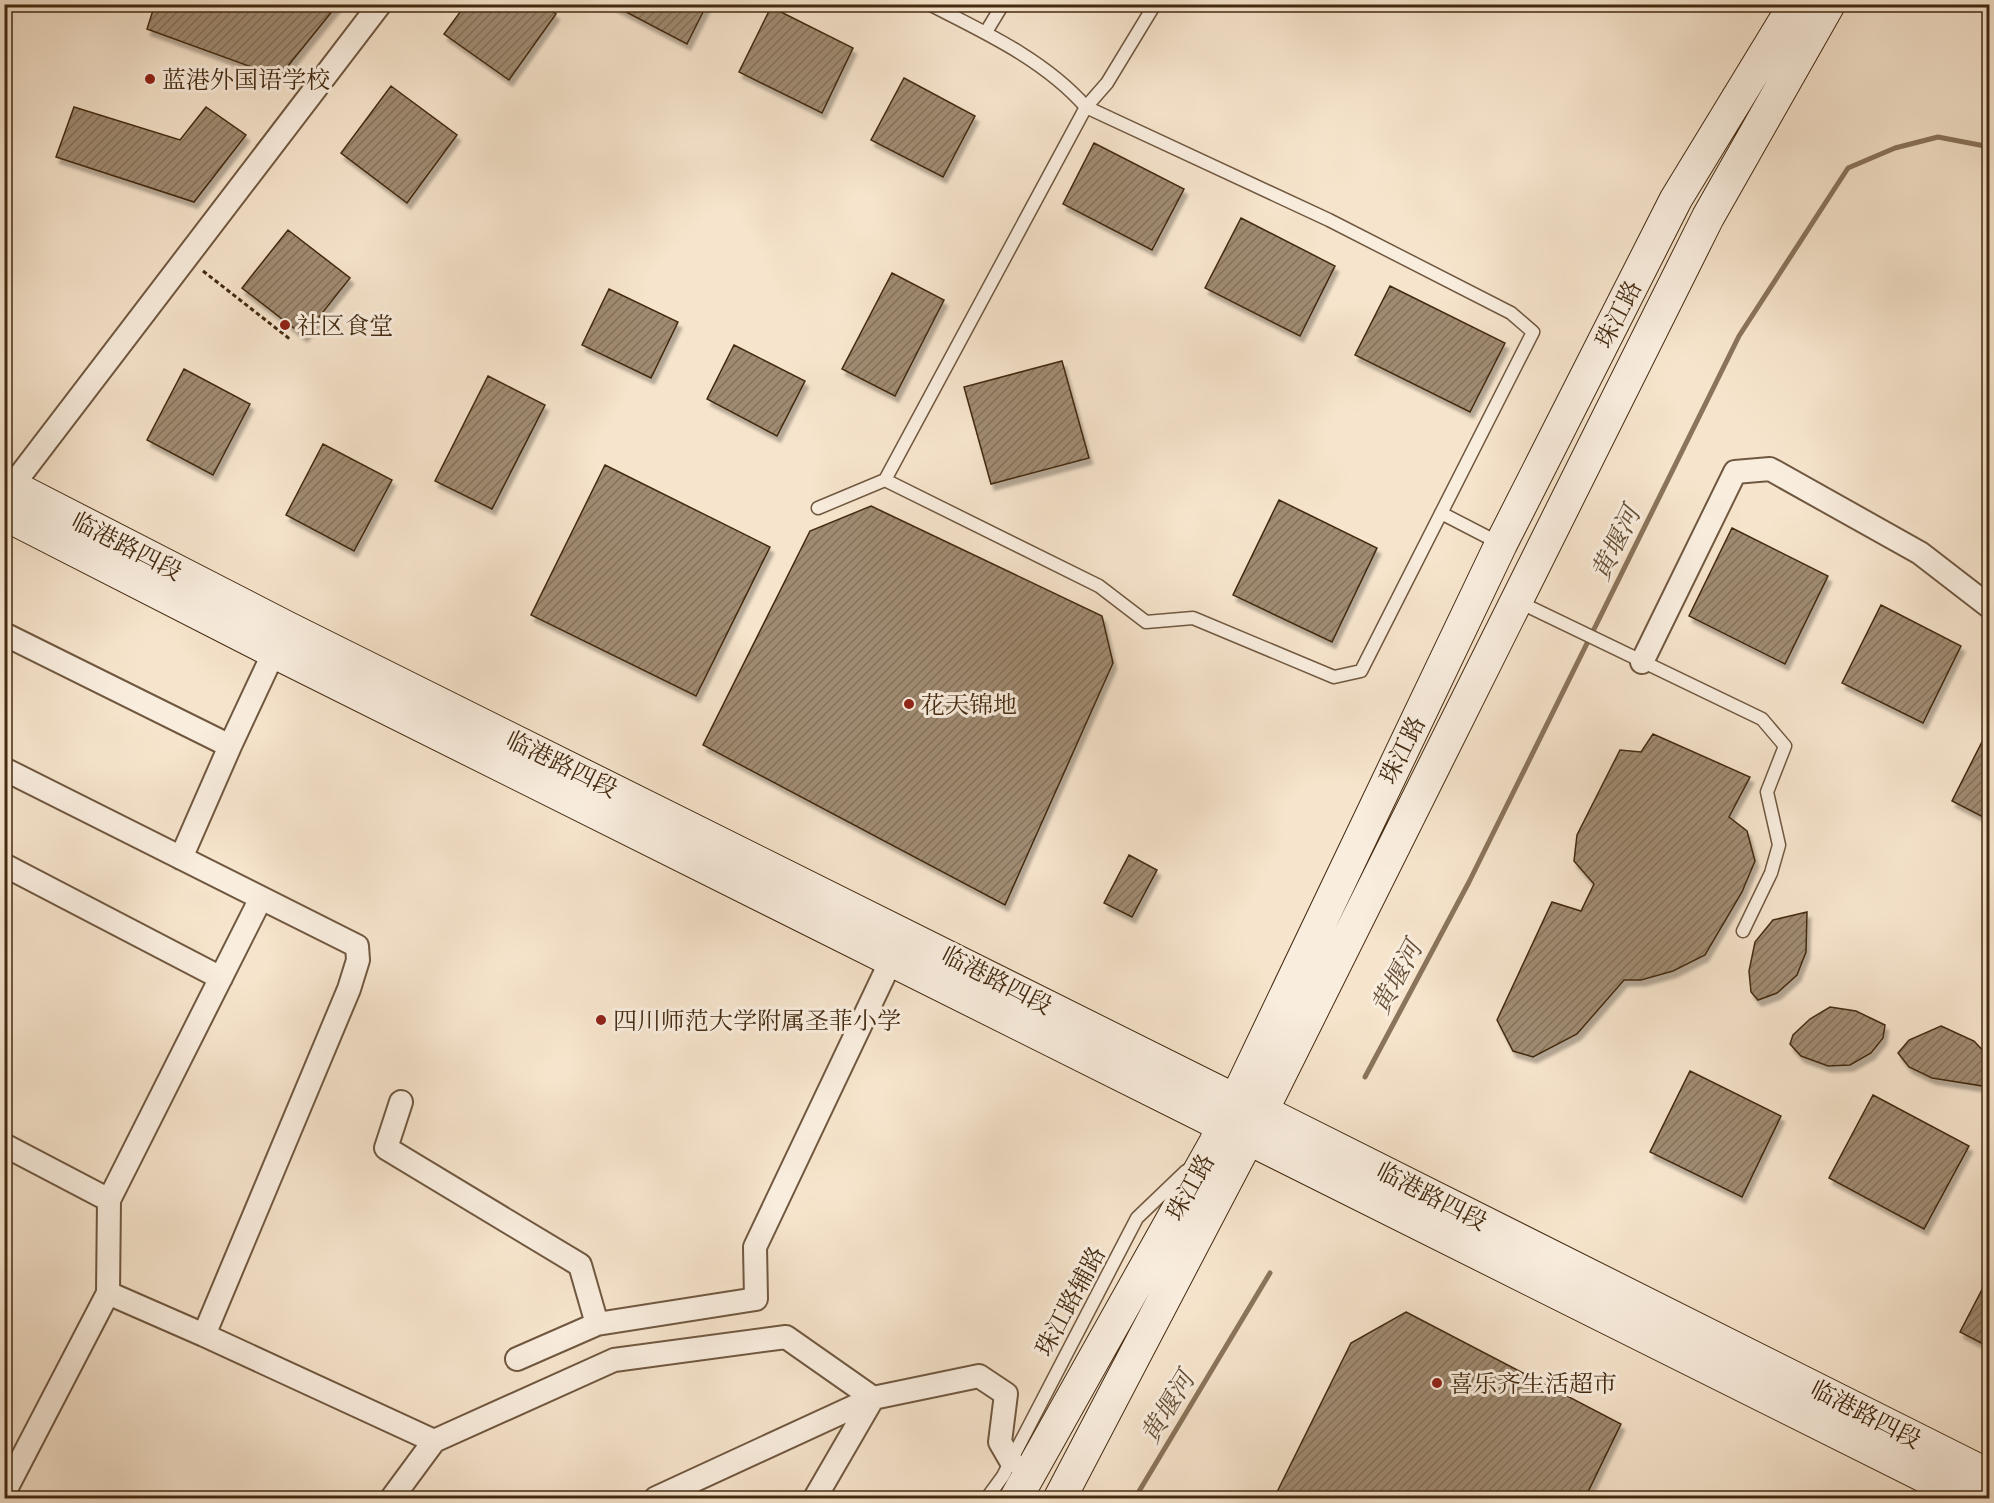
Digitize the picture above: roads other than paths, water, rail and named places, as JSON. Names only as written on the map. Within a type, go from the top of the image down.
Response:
[{"type":"main road","name":"珠江路","points":[[1060,1498],[1237,1123],[1501,544],[1676,199],[1795,4]]},
{"type":"main road","name":"珠江路","points":[[1016,1498],[1237,1123],[1517,601],[1708,217],[1829,4]]},
{"type":"main road","name":"临港路四段","points":[[7,494],[280,640],[898,946],[1237,1123],[1968,1498]]},
{"type":"main road","name":"临港路四段","points":[[1237,1123],[1989,1476]]},
{"type":"street","points":[[7,494],[380,4]]},
{"type":"street","points":[[1642,662],[1735,472],[1770,469],[1920,553],[1989,607]]},
{"type":"street","points":[[4,634],[230,746]]},
{"type":"street","points":[[181,858],[280,640]]},
{"type":"street","points":[[4,769],[357,946],[358,960],[349,990],[204,1335]]},
{"type":"street","points":[[4,865],[220,978]]},
{"type":"street","points":[[6,1496],[108,1293],[109,1200],[261,898]]},
{"type":"street","points":[[517,1359],[597,1324],[756,1299],[755,1247],[898,946]]},
{"type":"street","points":[[401,1102],[386,1148],[580,1264],[597,1324]]},
{"type":"street","points":[[4,1145],[109,1200]]},
{"type":"street","points":[[108,1293],[434,1441]]},
{"type":"street","points":[[392,1498],[434,1441],[614,1360],[786,1337],[873,1398]]},
{"type":"street","points":[[656,1498],[873,1398],[979,1376],[1006,1394],[1000,1442],[1011,1461]]},
{"type":"street","points":[[815,1498],[873,1398]]},
{"type":"lane","points":[[885,480],[1099,586],[1146,622],[1193,618],[1334,677],[1361,670],[1533,332],[1510,313],[1329,220],[1086,107],[1067,85],[986,32],[929,4]]},
{"type":"lane","points":[[986,32],[1003,4]]},
{"type":"lane","points":[[818,508],[885,480],[1086,107],[1107,83],[1155,4]]},
{"type":"lane","points":[[1441,513],[1501,544]]},
{"type":"lane","points":[[1517,601],[1762,719],[1785,746],[1767,792],[1779,844],[1771,873],[1743,931]]},
{"type":"lane","name":"珠江路辅路","points":[[987,1498],[1011,1461],[1137,1218],[1237,1123]]},
{"type":"waterway","name":"黄堰河","points":[[1365,1077],[1469,882],[1739,336],[1848,168],[1895,148],[1938,137],[1990,147]]},
{"type":"waterway","name":"黄堰河","points":[[1135,1498],[1270,1273]]},
{"type":"place","name":"蓝港外国语学校","points":[[150,79]]},
{"type":"place","name":"社区食堂","points":[[285,325]]},
{"type":"place","name":"花天锦地","points":[[909,704]]},
{"type":"place","name":"四川师范大学附属圣菲小学","points":[[601,1020]]},
{"type":"place","name":"喜乐齐生活超市","points":[[1437,1383]]}]
